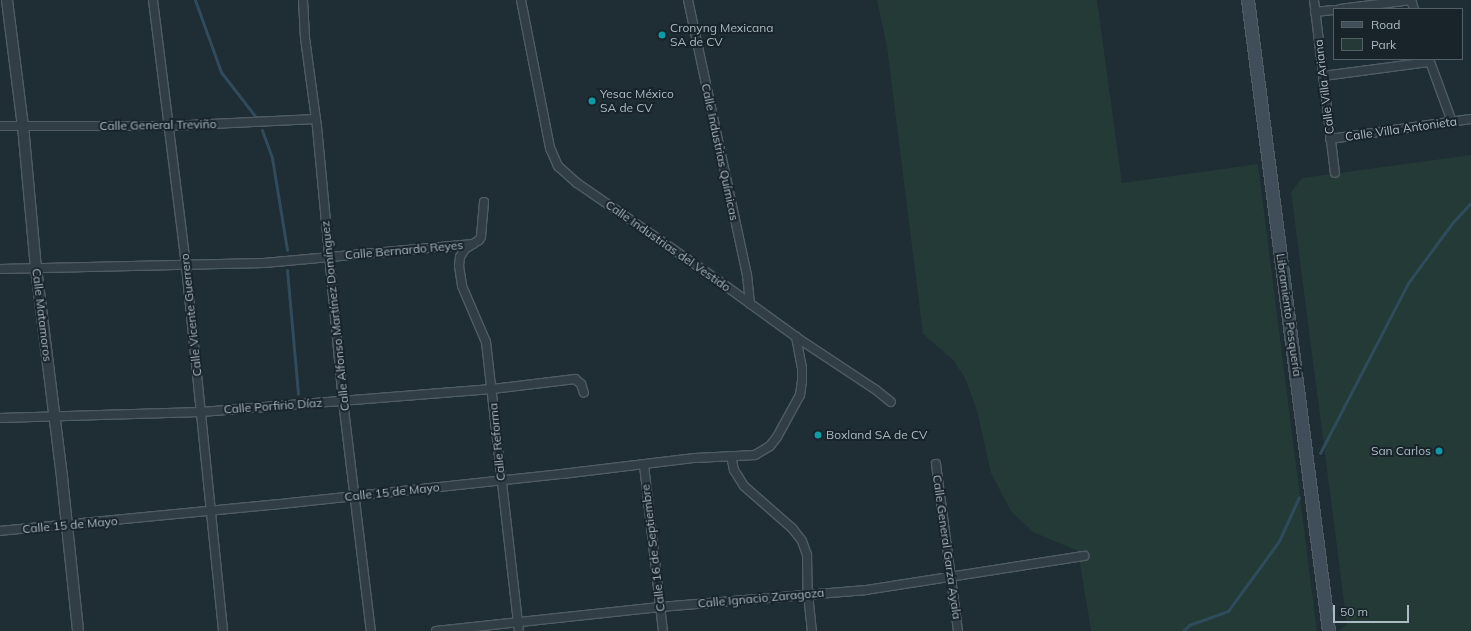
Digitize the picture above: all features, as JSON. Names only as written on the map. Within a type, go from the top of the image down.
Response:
[{"type":"main road","name":"Libramiento Pesquería","points":[[1248,0],[1329,631]]},
{"type":"street","name":"Calle Matamoros","points":[[7,0],[23,126],[36,268],[55,417],[78,631]]},
{"type":"street","name":"Calle Vicente Guerrero","points":[[153,0],[186,266],[223,631]]},
{"type":"street","name":"Calle Alfonso Martínez Domínguez","points":[[303,0],[305,38],[316,119],[328,257],[371,631]]},
{"type":"street","name":"Calle Industrias del Vestido","points":[[521,0],[550,148],[558,166],[577,183],[796,337],[876,390],[891,402]]},
{"type":"street","name":"Calle Industrias Químicas","points":[[688,0],[747,275],[750,304]]},
{"type":"street","name":"Calle Villa Ariana","points":[[1314,0],[1335,173]]},
{"type":"street","points":[[1348,8],[1411,0]]},
{"type":"street","points":[[1315,12],[1333,10]]},
{"type":"street","points":[[1323,76],[1429,61],[1452,122]]},
{"type":"street","name":"Calle General Treviño","points":[[0,126],[169,126],[316,119]]},
{"type":"street","name":"Calle Villa Antonieta","points":[[1330,139],[1471,119]]},
{"type":"street","name":"Calle Bernardo Reyes","points":[[460,257],[465,249],[481,236],[483,228],[484,202]]},
{"type":"street","name":"Calle Bernardo Reyes","points":[[0,269],[186,266],[264,263],[473,244]]},
{"type":"street","name":"Calle Reforma","points":[[460,257],[462,286],[486,342],[519,627]]},
{"type":"street","name":"Calle 15 de Mayo","points":[[0,531],[502,481],[695,458],[755,455],[770,446],[777,437],[800,395],[802,368],[796,337]]},
{"type":"street","name":"Calle Porfirio Díaz","points":[[0,418],[201,412],[492,389],[575,379],[581,384],[584,394]]},
{"type":"street","points":[[731,456],[734,470],[744,486],[799,536],[807,555],[808,594],[812,631]]},
{"type":"street","name":"Calle General Garza Ayala","points":[[936,464],[958,631]]},
{"type":"street","name":"Calle 16 de Septiembre","points":[[644,465],[663,631]]},
{"type":"street","name":"Calle Ignacio Zaragoza","points":[[436,631],[519,627],[660,607],[866,590],[1084,556]]},
{"type":"green space","points":[[877,0],[1097,0],[1122,183],[1258,164],[1317,631],[1091,631],[1078,551],[1033,532],[1011,511],[991,473],[977,411],[965,378],[953,360],[923,334],[887,47]]},
{"type":"green space","points":[[1471,155],[1471,631],[1339,631],[1347,624],[1291,192],[1302,178]]},
{"type":"waterway","points":[[195,0],[221,72],[255,116]]},
{"type":"waterway","points":[[262,130],[272,158],[287,250]]},
{"type":"waterway","points":[[1320,453],[1408,283],[1453,222],[1471,203]]},
{"type":"waterway","points":[[287,270],[298,394]]},
{"type":"waterway","points":[[1183,631],[1189,625],[1228,611],[1279,541],[1299,497]]},
{"type":"place","name":"Cronyng Mexicana SA de CV","points":[[662,35]]},
{"type":"place","name":"Yesac México SA de CV","points":[[592,101]]},
{"type":"place","name":"Boxland SA de CV","points":[[818,435]]},
{"type":"place","name":"San Carlos","points":[[1439,451]]}]
